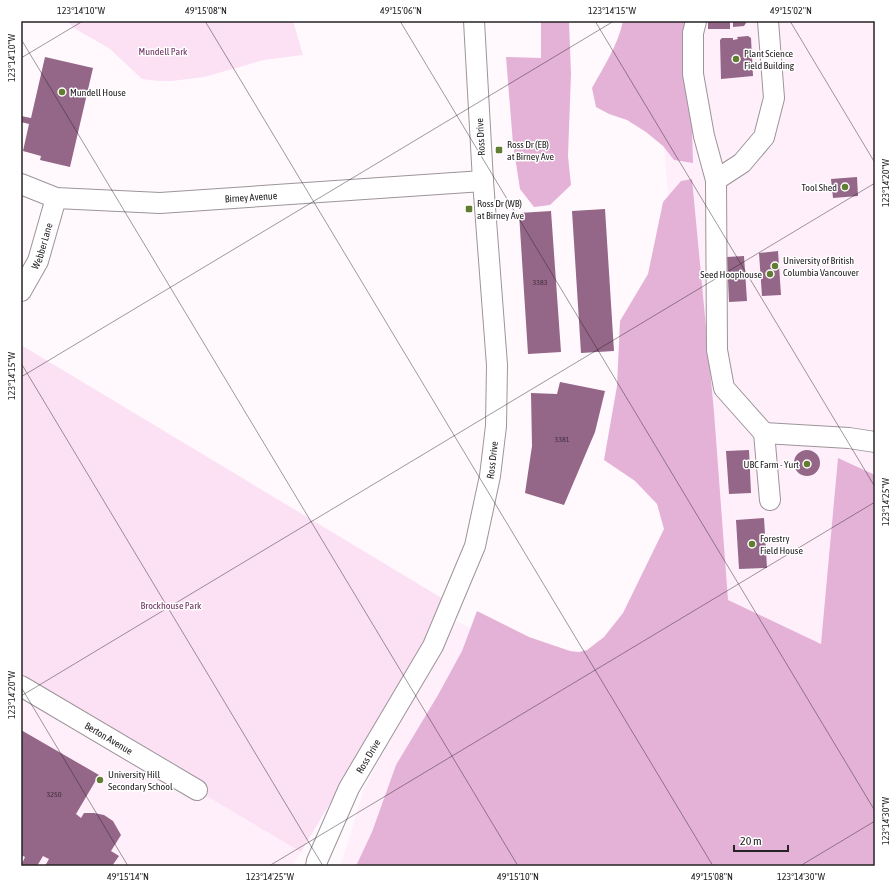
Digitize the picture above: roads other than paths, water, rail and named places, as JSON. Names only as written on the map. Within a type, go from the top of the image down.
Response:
[{"type":"street","name":"Ross Drive","points":[[315,864],[349,788],[433,646],[475,546],[490,476],[496,426],[498,365],[483,181],[474,21]]},
{"type":"street","points":[[696,21],[693,33],[693,74],[704,136],[716,180],[717,350],[724,388],[764,433],[770,500]]},
{"type":"street","points":[[716,180],[742,163],[764,138],[774,98],[768,21]]},
{"type":"street","name":"Birney Avenue","points":[[21,184],[56,198],[160,203],[483,181]]},
{"type":"street","name":"Webber Lane","points":[[21,291],[38,261],[56,198]]},
{"type":"street","points":[[764,433],[849,438],[875,442]]},
{"type":"street","name":"Berton Avenue","points":[[21,686],[197,790]]},
{"type":"place","name":"Plant Science Field Building","points":[[736,59]]},
{"type":"place","name":"Mundell House","points":[[62,92]]},
{"type":"place","name":"Ross Dr (EB) at Birney Ave","points":[[499,150]]},
{"type":"place","name":"Tool Shed","points":[[845,187]]},
{"type":"place","name":"Ross Dr (WB) at Birney Ave","points":[[469,209]]},
{"type":"place","name":"University of British Columbia Vancouver","points":[[775,266]]},
{"type":"place","name":"Seed Hoophouse","points":[[770,274]]},
{"type":"place","name":"UBC Farm - Yurt","points":[[807,464]]},
{"type":"place","name":"Forestry Field House","points":[[752,544]]},
{"type":"place","name":"University Hill Secondary School","points":[[100,780]]},
{"type":"park label","name":"Mundell Park","points":[[163,51]]},
{"type":"park label","name":"Brockhouse Park","points":[[171,605]]}]
